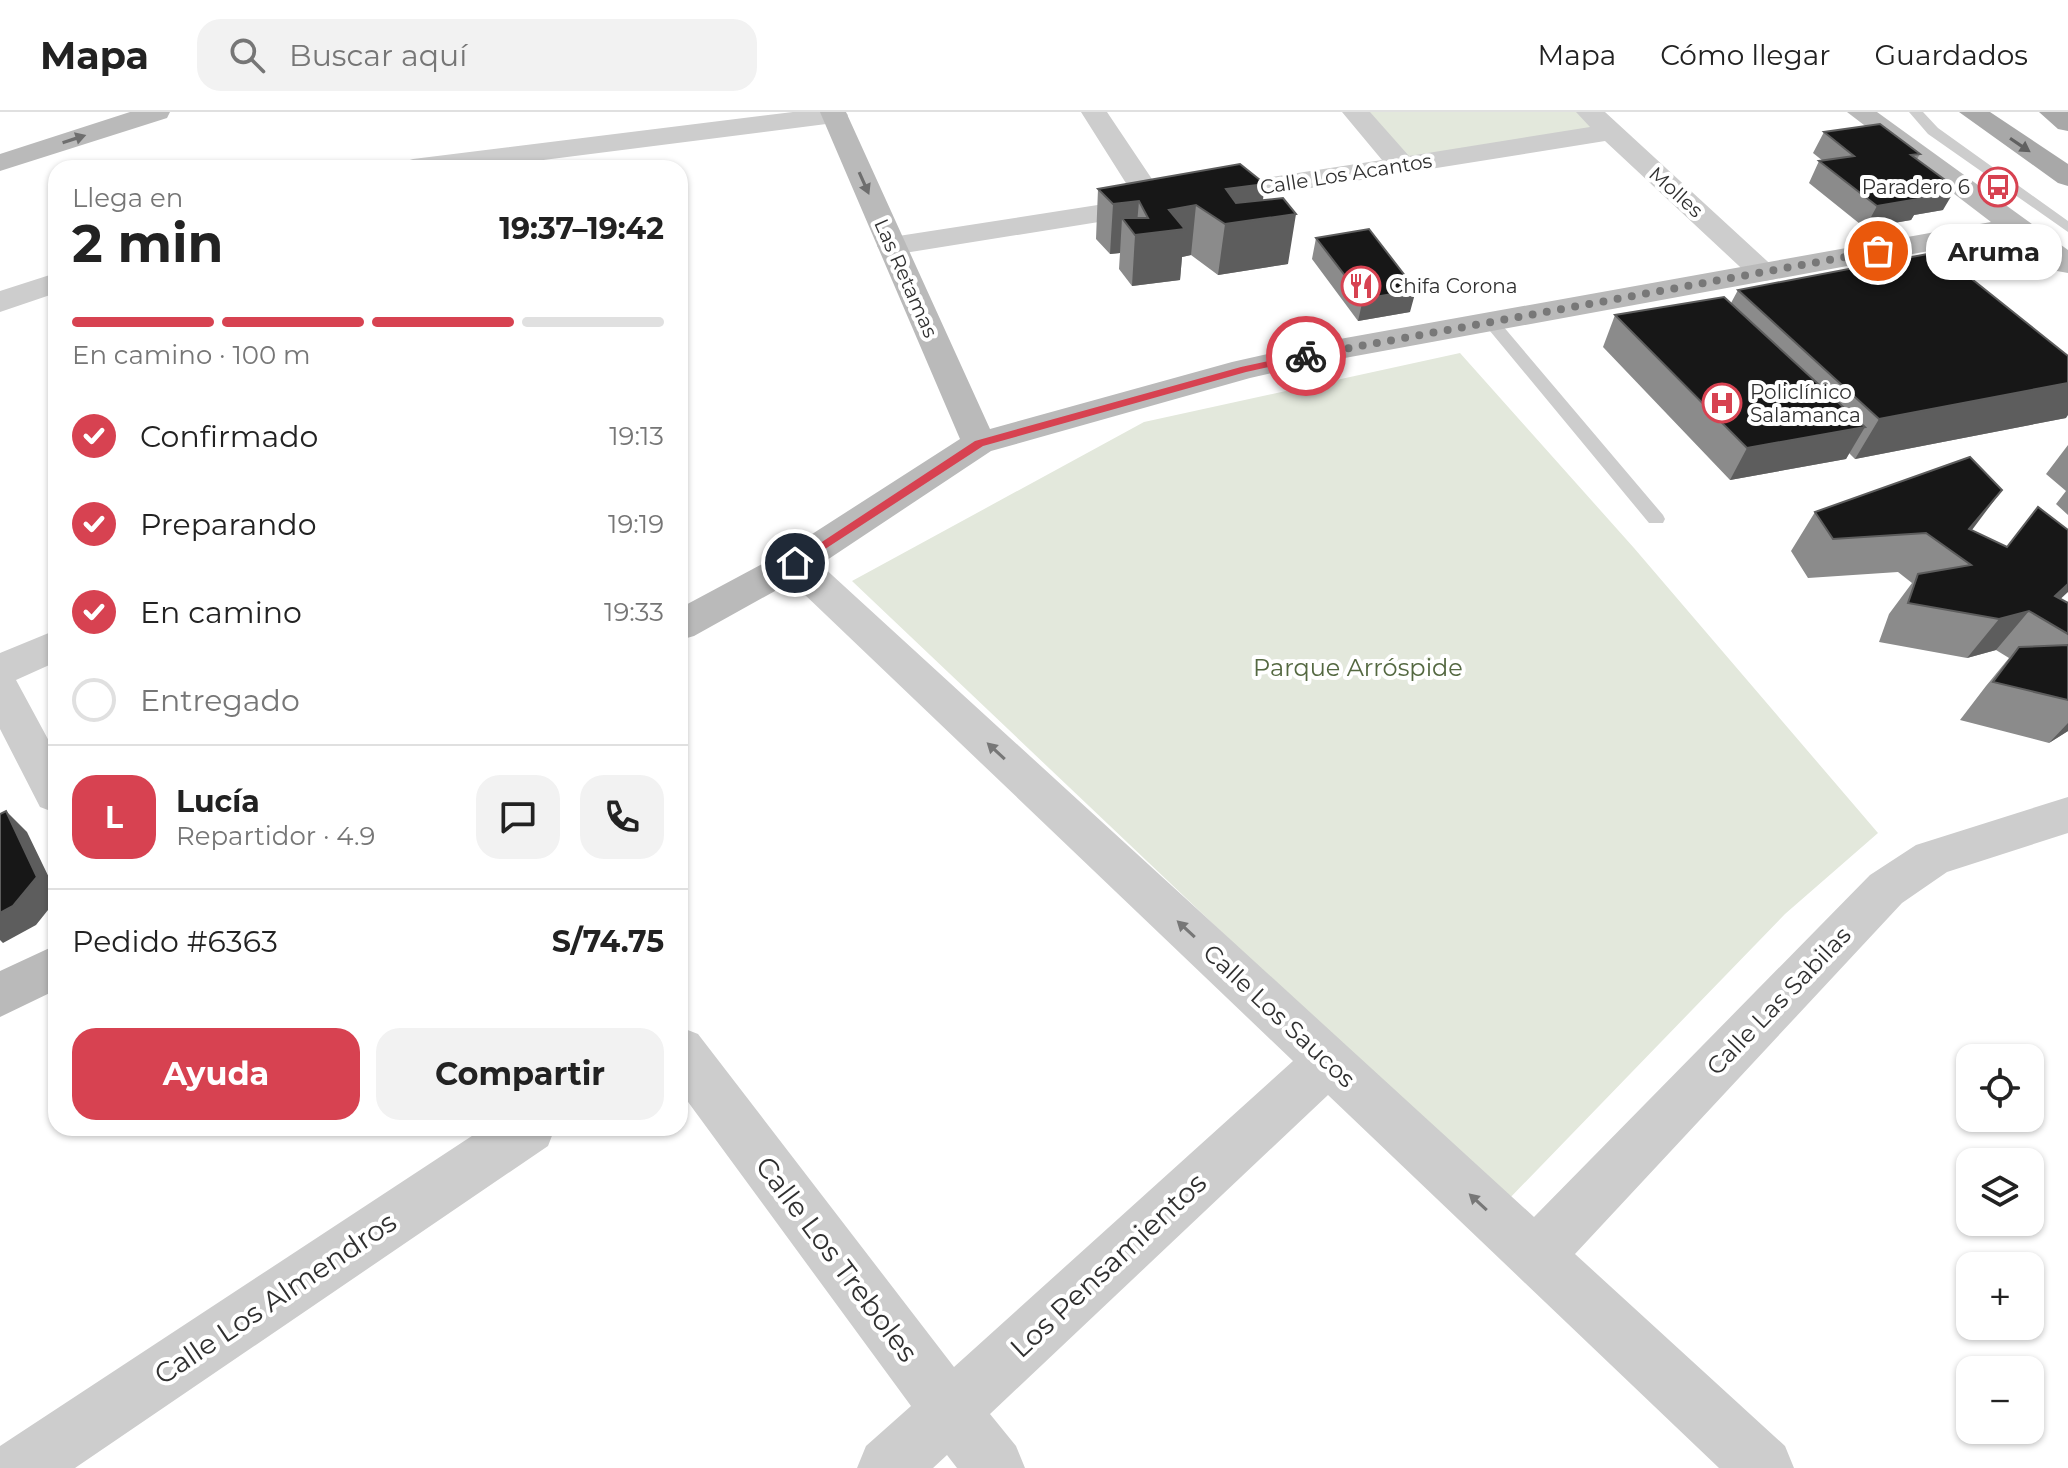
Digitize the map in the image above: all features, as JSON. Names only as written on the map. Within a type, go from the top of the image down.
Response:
[{"type":"main road","points":[[1972,112],[2068,177]]},
{"type":"main road","points":[[2052,112],[2068,123]]},
{"type":"street","points":[[0,163],[157,112]]},
{"type":"street","points":[[1094,112],[1154,204]]},
{"type":"street","points":[[1355,112],[1402,165]]},
{"type":"street","name":"Molles","points":[[1589,112],[1764,272]]},
{"type":"street","points":[[1860,112],[2068,264]]},
{"type":"street","points":[[540,160],[588,157],[834,114]]},
{"type":"street","name":"Las Retamas","points":[[834,114],[979,443]]},
{"type":"street","name":"Calle Los Acantos","points":[[892,246],[1611,132]]},
{"type":"street","points":[[688,622],[795,563],[979,443],[1244,369],[2018,226]]},
{"type":"street","points":[[0,302],[48,285]]},
{"type":"street","name":"Calle Los Saucos","points":[[795,563],[1763,1468]]},
{"type":"street","points":[[0,670],[48,649]]},
{"type":"street","points":[[0,688],[48,780]]},
{"type":"street","name":"Calle Las Sabilas","points":[[1535,1256],[1886,889],[1932,858],[2068,815]]},
{"type":"street","points":[[0,995],[48,970]]},
{"type":"street","name":"Calle Los Treboles","points":[[688,1061],[994,1468]]},
{"type":"street","name":"Los Pensamientos","points":[[888,1468],[1328,1062]]},
{"type":"street","name":"Calle Los Almendros","points":[[22,1468],[517,1136]]},
{"type":"lane","points":[[1916,112],[1933,131],[2068,228]]},
{"type":"lane","points":[[1491,322],[1656,519]]},
{"type":"green space","points":[[1367,112],[1581,112],[1601,130],[1410,158]]},
{"type":"green space","name":"Parque Arróspide","points":[[1460,353],[1634,548],[1878,833],[1785,914],[1506,1202],[852,581],[1144,422]]},
{"type":"building","points":[[1880,124],[1920,154],[1911,155],[1956,188],[1918,195],[1924,198],[1877,206],[1819,161],[1854,156],[1824,132]]},
{"type":"building","points":[[1240,164],[1265,184],[1226,189],[1236,203],[1283,198],[1296,214],[1225,224],[1196,205],[1169,210],[1185,229],[1135,235],[1122,218],[1148,218],[1139,201],[1113,204],[1098,189]]},
{"type":"building","points":[[1369,229],[1416,290],[1363,299],[1316,238]]},
{"type":"building","points":[[1938,252],[2068,356],[2068,383],[1879,419],[1738,290]]},
{"type":"building","points":[[1724,297],[1865,427],[1747,448],[1615,315]]},
{"type":"building","points":[[1970,457],[2002,490],[1969,529],[2007,547],[2038,507],[2068,530],[2068,584],[2055,596],[2068,603],[2068,634],[2029,611],[1999,619],[1908,603],[1918,574],[1971,565],[1926,533],[1833,539],[1815,512]]},
{"type":"building","points":[[2068,645],[2068,700],[1993,682],[2019,647]]},
{"type":"building","points":[[6,811],[37,877],[13,906],[0,913],[0,814]]},
{"type":"way so far","points":[[1306,356],[1878,251]]},
{"type":"place","name":"Paradero 6","points":[[1998,187]]},
{"type":"place","name":"Aruma","points":[[1878,251]]},
{"type":"place","name":"Chifa Corona","points":[[1361,286]]},
{"type":"place","name":"Policlínico Salamanca","points":[[1722,403]]},
{"type":"route","points":[[795,563],[979,443],[1244,369],[1306,356]]}]
